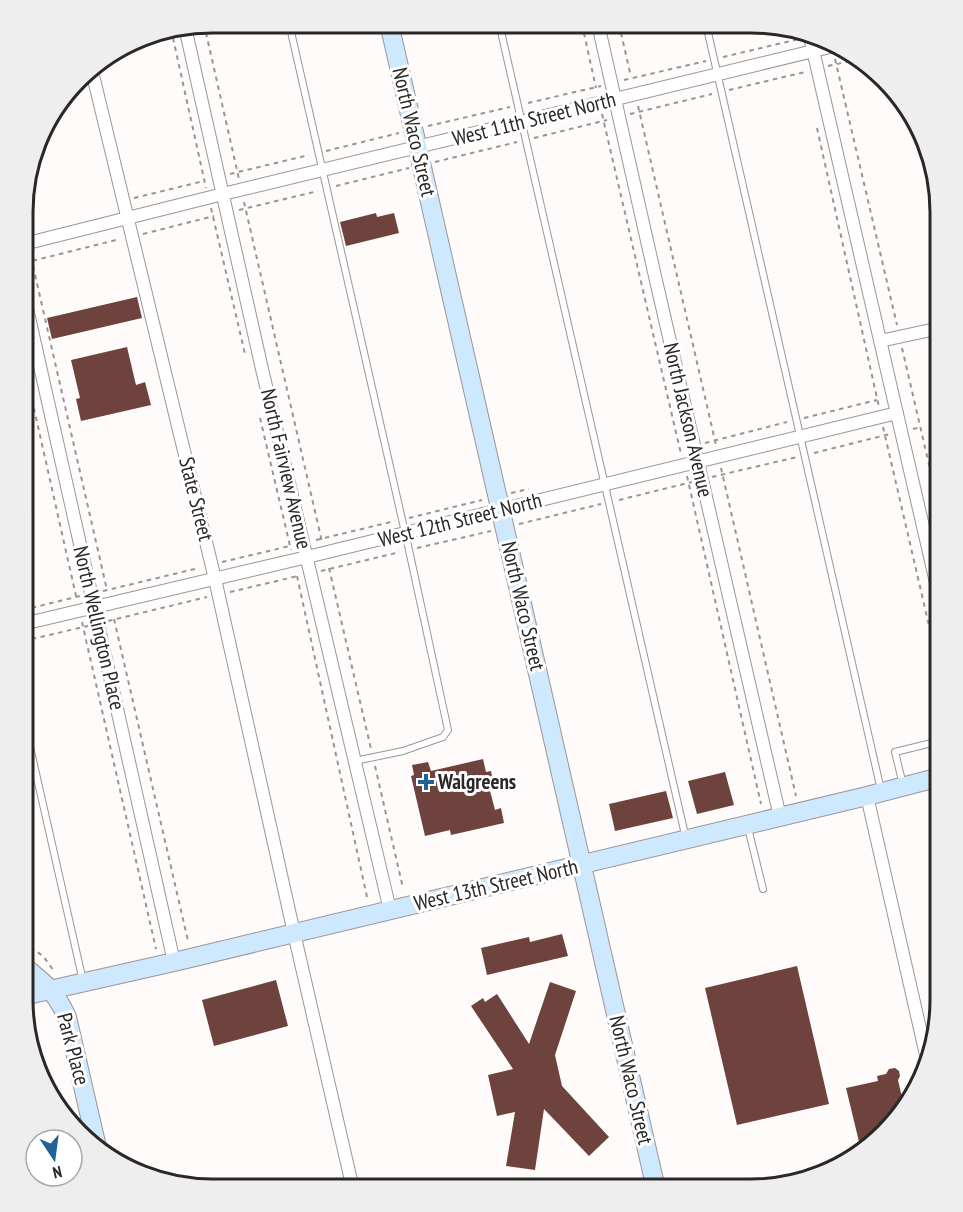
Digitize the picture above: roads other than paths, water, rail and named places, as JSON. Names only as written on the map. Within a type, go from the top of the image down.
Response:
[{"type":"street","name":"North Waco Street","points":[[391,33],[654,1179]]},
{"type":"street","name":"North Jackson Avenue","points":[[600,33],[780,817]]},
{"type":"street","name":"North Fairview Avenue","points":[[188,35],[306,557],[390,910]]},
{"type":"street","points":[[809,43],[807,53],[818,69],[930,557]]},
{"type":"street","name":"West 11th Street North","points":[[33,242],[823,49]]},
{"type":"street","name":"State Street","points":[[94,78],[212,565],[294,933]]},
{"type":"street","points":[[880,341],[930,330]]},
{"type":"street","name":"North Wellington Place","points":[[33,335],[174,962]]},
{"type":"street","name":"West 12th Street North","points":[[33,622],[501,511],[897,414]]},
{"type":"street","name":"West 13th Street North","points":[[33,991],[54,981],[84,982],[174,962],[930,780]]},
{"type":"street","points":[[874,794],[924,1045]]},
{"type":"street","points":[[294,933],[351,1179]]},
{"type":"street","points":[[33,971],[54,981]]},
{"type":"street","name":"Park Place","points":[[54,981],[67,1017],[94,1133]]},
{"type":"lane","points":[[291,33],[410,550],[448,730],[443,737],[403,751],[354,761]]},
{"type":"lane","points":[[501,33],[686,839]]},
{"type":"lane","points":[[708,33],[797,420],[874,794]]},
{"type":"lane","points":[[903,787],[895,752],[930,743]]},
{"type":"lane","points":[[33,760],[84,982]]},
{"type":"lane","points":[[747,825],[763,889]]},
{"type":"place","name":"Walgreens","points":[[426,782]]}]
